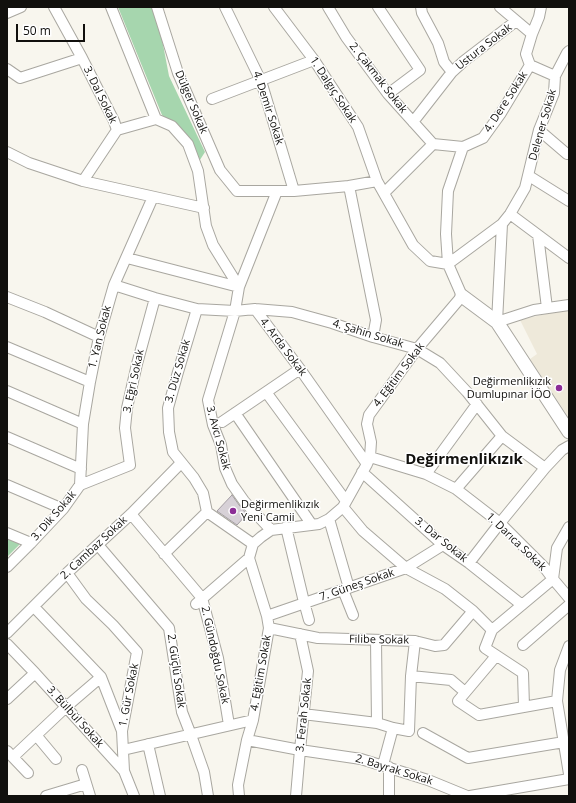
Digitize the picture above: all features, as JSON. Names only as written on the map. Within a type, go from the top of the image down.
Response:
[{"type":"street","points":[[7,13],[21,7]]},
{"type":"street","name":"3. Dal Sokak","points":[[54,7],[82,58],[114,121],[117,130],[83,181]]},
{"type":"street","points":[[111,7],[156,119]]},
{"type":"street","name":"Dülger Sokak","points":[[157,7],[178,73],[220,170],[237,191],[277,191]]},
{"type":"street","name":"4. Demir Sokak","points":[[224,7],[261,81],[294,191]]},
{"type":"street","name":"1. Dalgıç Sokak","points":[[274,7],[314,60],[358,127],[377,181],[413,245],[430,261],[448,264]]},
{"type":"street","name":"2. Çakmak Sokak","points":[[328,7],[346,37],[388,94],[433,144]]},
{"type":"street","points":[[378,7],[420,70],[388,94]]},
{"type":"street","name":"Ustura Sokak","points":[[421,7],[422,13],[438,43],[444,62],[452,72],[516,21]]},
{"type":"street","points":[[500,7],[532,34]]},
{"type":"street","points":[[541,7],[540,17],[532,34],[526,54],[530,65],[555,76]]},
{"type":"street","name":"Delener Sokak","points":[[448,264],[502,224],[510,214],[525,188],[539,130],[554,93],[555,76],[569,51]]},
{"type":"street","points":[[7,69],[20,78],[82,58]]},
{"type":"street","points":[[212,99],[314,60]]},
{"type":"street","name":"4. Dere Sokak","points":[[433,144],[463,147],[483,138],[501,114],[530,65]]},
{"type":"street","points":[[413,122],[452,72]]},
{"type":"street","points":[[117,130],[156,119],[172,126],[188,144],[198,171],[206,226],[212,245],[240,287]]},
{"type":"street","points":[[539,130],[567,154],[569,154]]},
{"type":"street","points":[[384,193],[433,144]]},
{"type":"street","points":[[463,147],[448,192],[446,234],[448,264],[462,296],[497,322],[568,429]]},
{"type":"street","points":[[7,152],[29,163],[83,181],[204,208]]},
{"type":"street","points":[[529,176],[569,201]]},
{"type":"street","points":[[277,191],[349,186],[377,181]]},
{"type":"street","points":[[349,186],[376,320],[373,337]]},
{"type":"street","name":"3. Avcı Sokak","points":[[271,530],[244,501],[232,484],[225,468],[221,445],[213,425],[208,400],[236,311],[240,287],[277,191]]},
{"type":"street","name":"1. Yan Sokak","points":[[80,485],[83,424],[99,337],[114,285],[153,197]]},
{"type":"street","points":[[510,214],[569,258]]},
{"type":"street","points":[[497,322],[502,224]]},
{"type":"street","points":[[538,235],[547,308]]},
{"type":"street","points":[[127,258],[240,287]]},
{"type":"street","name":"4. Arda Sokak","points":[[114,285],[197,309],[236,311],[255,309],[300,369],[366,465]]},
{"type":"street","name":"4. Eğitim Sokak","points":[[254,544],[271,530],[319,524],[329,519],[345,504],[366,465],[371,442],[367,424],[369,415],[417,349],[462,296]]},
{"type":"street","points":[[7,297],[45,312],[99,337]]},
{"type":"street","name":"3. Eğri Sokak","points":[[130,465],[125,428],[127,408],[155,298]]},
{"type":"street","points":[[497,322],[534,310],[569,305]]},
{"type":"street","name":"3. Düz Sokak","points":[[197,309],[168,408],[169,432],[173,452],[194,478],[203,493],[208,512]]},
{"type":"street","name":"4. Şahin Sokak","points":[[255,309],[292,312],[417,349],[440,363],[468,392],[502,436],[545,468]]},
{"type":"street","points":[[7,347],[90,382]]},
{"type":"street","points":[[222,422],[300,369]]},
{"type":"street","points":[[7,391],[83,424]]},
{"type":"street","points":[[266,392],[363,531],[406,568],[445,590],[473,611],[492,630]]},
{"type":"street","points":[[426,474],[477,404]]},
{"type":"street","points":[[235,413],[312,525]]},
{"type":"street","points":[[169,432],[180,431]]},
{"type":"street","points":[[456,490],[502,436]]},
{"type":"street","points":[[7,437],[80,469]]},
{"type":"street","points":[[469,564],[545,468],[562,450],[569,446]]},
{"type":"street","name":"2. Cambaz Sokak","points":[[7,633],[67,573],[131,514],[181,463]]},
{"type":"street","name":"3. Dik Sokak","points":[[7,567],[63,509],[80,485],[130,465]]},
{"type":"street","name":"1. Darıca Sokak","points":[[366,465],[426,474],[456,490],[500,523],[544,567],[569,598]]},
{"type":"street","name":"3. Dar Sokak","points":[[366,465],[443,544],[522,605]]},
{"type":"street","points":[[7,484],[63,509]]},
{"type":"street","points":[[164,554],[208,512],[254,544],[249,558],[199,601]]},
{"type":"street","name":"2. Gündoğdu Sokak","points":[[131,514],[164,554],[199,601],[218,658],[229,726]]},
{"type":"street","points":[[329,519],[353,616]]},
{"type":"street","points":[[286,527],[309,620]]},
{"type":"street","points":[[524,708],[523,673],[485,648],[492,630],[554,579],[557,548],[569,527]]},
{"type":"street","points":[[7,533],[31,543]]},
{"type":"street","name":"7. Güneş Sokak","points":[[267,616],[406,568],[443,544]]},
{"type":"street","name":"2. Güçlü Sokak","points":[[98,546],[167,630],[182,712],[204,772],[208,796]]},
{"type":"street","name":"4. Eğitim Sokak","points":[[239,796],[238,785],[247,740],[253,720],[269,628],[267,616],[249,558]]},
{"type":"street","name":"1. Gür Sokak","points":[[67,573],[86,599],[113,625],[137,652],[122,731],[124,771]]},
{"type":"street","points":[[523,645],[569,605]]},
{"type":"street","points":[[34,607],[101,677],[122,731]]},
{"type":"street","name":"Filibe Sokak","points":[[269,628],[318,638],[415,640],[436,646],[444,645],[473,611]]},
{"type":"street","name":"3. Ferah Sokak","points":[[296,796],[308,671],[300,634]]},
{"type":"street","points":[[376,640],[377,723]]},
{"type":"street","points":[[303,714],[377,723],[393,728],[409,730],[411,676],[415,640]]},
{"type":"street","name":"3. Bülbül Sokak","points":[[7,644],[124,771],[134,796]]},
{"type":"street","points":[[569,646],[560,670],[557,701],[569,774]]},
{"type":"street","points":[[496,656],[458,701],[479,715],[557,701]]},
{"type":"street","points":[[7,699],[35,673]]},
{"type":"street","points":[[411,676],[451,680],[465,692]]},
{"type":"street","points":[[28,773],[10,754],[36,735],[101,677]]},
{"type":"street","points":[[123,750],[253,720]]},
{"type":"street","points":[[389,796],[386,766],[393,728]]},
{"type":"street","points":[[423,733],[468,758],[564,742]]},
{"type":"street","points":[[36,735],[56,759]]},
{"type":"street","name":"2. Bayrak Sokak","points":[[247,740],[361,759],[428,780],[468,796],[569,779]]},
{"type":"street","points":[[148,744],[160,796]]},
{"type":"street","points":[[82,770],[90,796]]},
{"type":"street","points":[[46,796],[86,784]]},
{"type":"shaded area","name":"Değirmenlikızık Dumlupınar İÖO","points":[[562,310],[569,310],[569,418],[530,359],[537,354],[520,320]]},
{"type":"green space","points":[[118,7],[153,7],[161,34],[169,76],[205,152],[198,163],[178,127],[162,115]]},
{"type":"green space","points":[[7,538],[20,544],[7,557]]},
{"type":"building","name":"Değirmenlikızık Yeni Camii","points":[[232,495],[247,514],[237,525],[217,511]]},
{"type":"place","name":"Değirmenlikızık Dumlupınar İÖO","points":[[559,388]]},
{"type":"place","name":"Değirmenlikızık Yeni Camii","points":[[233,511]]},
{"type":"district","name":"Değirmenlikızık","points":[[464,460]]}]
